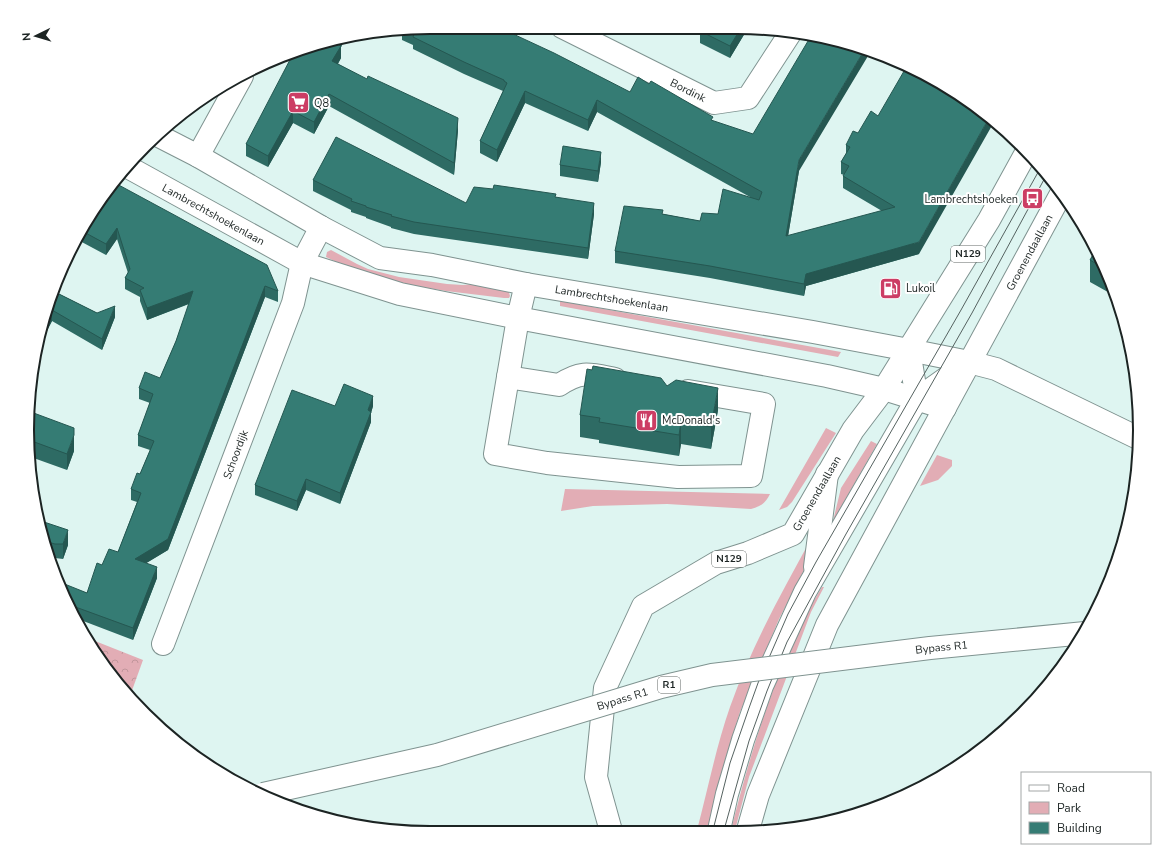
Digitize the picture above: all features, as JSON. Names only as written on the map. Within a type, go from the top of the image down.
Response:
[{"type":"main road","name":"Bordink","points":[[576,34],[714,103],[748,98],[788,37]]},
{"type":"main road","points":[[198,156],[238,84]]},
{"type":"main road","name":"Lambrechtshoekenlaan","points":[[163,138],[198,156],[321,227],[380,258],[432,265],[526,284],[813,332],[970,362],[996,369],[1133,435]]},
{"type":"main road","name":"Groenendaallaan","points":[[610,826],[596,777],[605,688],[643,606],[716,563],[748,553],[793,534],[853,430],[884,389],[909,350],[989,220],[1024,158]]},
{"type":"main road","name":"Lambrechtshoekenlaan","points":[[132,169],[302,263],[400,294],[518,318],[827,376],[884,389],[945,408]]},
{"type":"main road","name":"Groenendaallaan","points":[[749,826],[758,795],[827,625],[1058,199]]},
{"type":"main road","points":[[302,263],[321,227]]},
{"type":"main road","name":"Schoordijk","points":[[163,644],[293,303],[302,263]]},
{"type":"main road","points":[[526,284],[518,318],[495,454],[547,463],[678,477],[751,476],[764,404],[672,388]]},
{"type":"main road","points":[[909,350],[917,399]]},
{"type":"main road","points":[[805,592],[917,399],[970,362]]},
{"type":"main road","points":[[508,377],[559,385],[572,377],[587,374],[633,382]]},
{"type":"main road","points":[[720,826],[727,794],[741,747],[762,686],[805,592],[816,562],[827,473]]},
{"type":"main road","name":"Bypass R1","points":[[270,792],[437,755],[660,687],[712,675],[930,648],[1076,634]]},
{"type":"green space","points":[[331,250],[368,269],[399,277],[447,284],[463,285],[486,283],[508,289],[510,296],[509,298],[504,298],[398,283],[355,271],[326,257],[327,252]]},
{"type":"green space","points":[[560,301],[841,352],[838,357],[560,306]]},
{"type":"green space","points":[[826,428],[836,433],[792,502],[787,507],[779,510]]},
{"type":"green space","points":[[871,441],[877,444],[833,521],[841,488]]},
{"type":"green space","points":[[937,455],[952,460],[952,466],[938,480],[920,486]]},
{"type":"green space","points":[[565,489],[770,494],[762,504],[751,509],[667,504],[593,506],[561,511]]},
{"type":"green space","points":[[812,537],[805,568],[779,619],[740,712],[726,757],[709,826],[698,826],[720,737],[738,685],[757,641]]},
{"type":"green space","points":[[822,587],[824,587],[811,612],[749,777],[736,826],[732,826],[757,736],[779,675],[806,615]]},
{"type":"green space","points":[[95,641],[143,660],[132,691]]},
{"type":"building","points":[[430,34],[513,34],[630,92],[638,77],[649,84],[651,81],[713,117],[711,120],[753,134],[808,41],[839,47],[862,54],[799,160],[786,236],[895,207],[843,176],[849,166],[841,162],[850,147],[846,145],[853,131],[858,133],[871,111],[878,116],[904,71],[935,87],[986,123],[919,242],[806,274],[804,284],[710,266],[615,251],[624,206],[663,210],[662,214],[700,221],[702,213],[718,214],[723,189],[759,200],[762,192],[597,100],[588,120],[525,91],[497,150],[480,141],[507,83],[504,80],[413,37],[414,35]]},
{"type":"building","points":[[706,34],[737,34],[730,46]]},
{"type":"building","points":[[339,45],[341,46],[332,61],[367,79],[368,76],[458,118],[454,163],[329,94],[314,122],[293,111],[268,156],[246,144],[290,60]]},
{"type":"building","points":[[336,137],[466,203],[474,187],[493,189],[494,185],[556,194],[555,197],[594,203],[588,248],[414,222],[391,216],[392,215],[351,201],[352,199],[313,180]]},
{"type":"building","points":[[563,146],[601,152],[598,171],[560,165]]},
{"type":"building","points":[[119,185],[267,265],[278,291],[265,286],[168,539],[135,559],[157,567],[133,628],[76,607],[65,584],[87,593],[97,563],[102,565],[109,549],[118,552],[141,493],[131,489],[137,473],[140,474],[154,441],[138,435],[153,394],[139,388],[145,372],[160,378],[176,341],[193,291],[147,308],[140,290],[144,288],[125,278],[130,269],[117,228],[106,244],[86,233]]},
{"type":"building","points":[[1092,256],[1096,264],[1090,260]]},
{"type":"building","points":[[58,294],[97,313],[115,306],[102,339],[53,310]]},
{"type":"building","points":[[593,366],[661,378],[667,386],[676,380],[718,388],[711,427],[681,422],[679,435],[599,422],[600,418],[580,415],[587,369],[592,370]]},
{"type":"building","points":[[344,384],[373,396],[368,410],[371,412],[340,493],[306,479],[297,501],[255,485],[292,390],[335,406]]},
{"type":"building","points":[[35,413],[74,428],[74,435],[67,454],[34,442]]},
{"type":"building","points":[[45,522],[68,530],[63,544],[50,543]]},
{"type":"tram line","points":[[714,826],[730,763],[749,708],[758,683],[788,614],[816,562],[961,310],[1038,173]]},
{"type":"tram line","points":[[725,826],[749,741],[787,642],[846,534],[972,313],[1044,180]]},
{"type":"place","name":"Q8","points":[[299,103]]},
{"type":"place","name":"Lambrechtshoeken","points":[[1033,199]]},
{"type":"place","name":"Lukoil","points":[[891,288]]},
{"type":"place","name":"McDonald's","points":[[647,420]]}]
